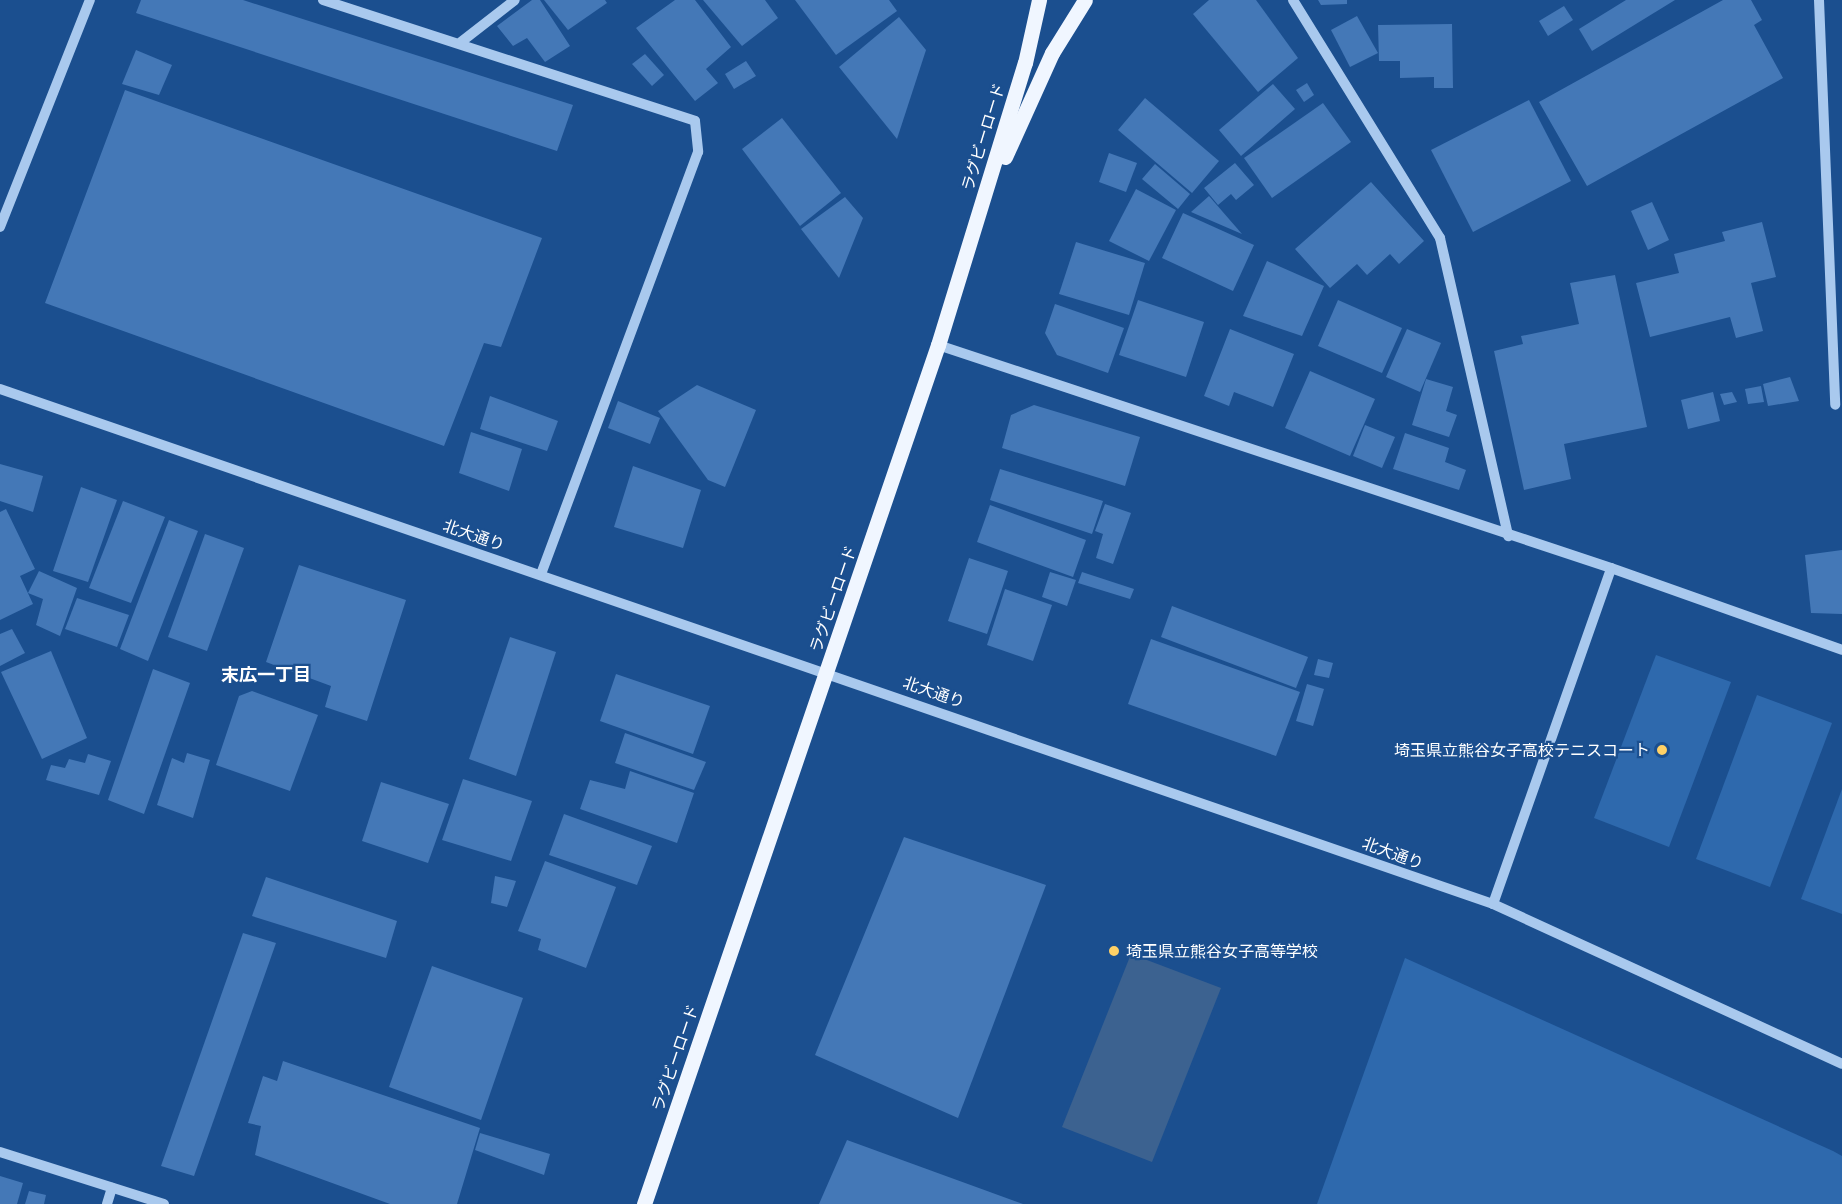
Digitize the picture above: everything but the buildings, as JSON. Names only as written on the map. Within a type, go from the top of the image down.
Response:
[{"type":"main road","name":"ラグビーロード","points":[[644,1204],[938,345],[1025,63],[1039,0]]},
{"type":"main road","points":[[1025,63],[1046,0]]},
{"type":"main road","points":[[974,228],[1052,53],[1085,0]]},
{"type":"street","points":[[0,227],[90,0]]},
{"type":"street","points":[[323,0],[461,42],[695,121],[698,152],[541,574]]},
{"type":"street","points":[[461,42],[515,0]]},
{"type":"street","points":[[1293,0],[1440,238],[1508,536]]},
{"type":"street","points":[[1819,0],[1835,405]]},
{"type":"street","points":[[938,345],[1508,536],[1611,568],[1842,650]]},
{"type":"street","name":"北大通り","points":[[0,389],[827,672],[1493,904],[1842,1064]]},
{"type":"street","points":[[1493,904],[1611,568]]},
{"type":"street","points":[[0,1152],[164,1204]]},
{"type":"street","points":[[107,1204],[112,1188]]},
{"type":"shaded area","name":"埼玉県立熊谷女子高校テニスコート","points":[[1656,655],[1731,682],[1669,847],[1594,818]]},
{"type":"shaded area","points":[[1757,695],[1832,723],[1770,887],[1696,859]]},
{"type":"shaded area","points":[[1842,789],[1842,914],[1801,899]]},
{"type":"shaded area","points":[[1131,954],[1221,988],[1152,1162],[1062,1127]]},
{"type":"shaded area","points":[[1405,958],[1842,1156],[1842,1204],[1317,1204]]},
{"type":"place","name":"埼玉県立熊谷女子高校テニスコート","points":[[1662,750]]},
{"type":"place","name":"埼玉県立熊谷女子高等学校","points":[[1114,951]]},
{"type":"district","name":"末広一丁目","points":[[266,674]]}]
